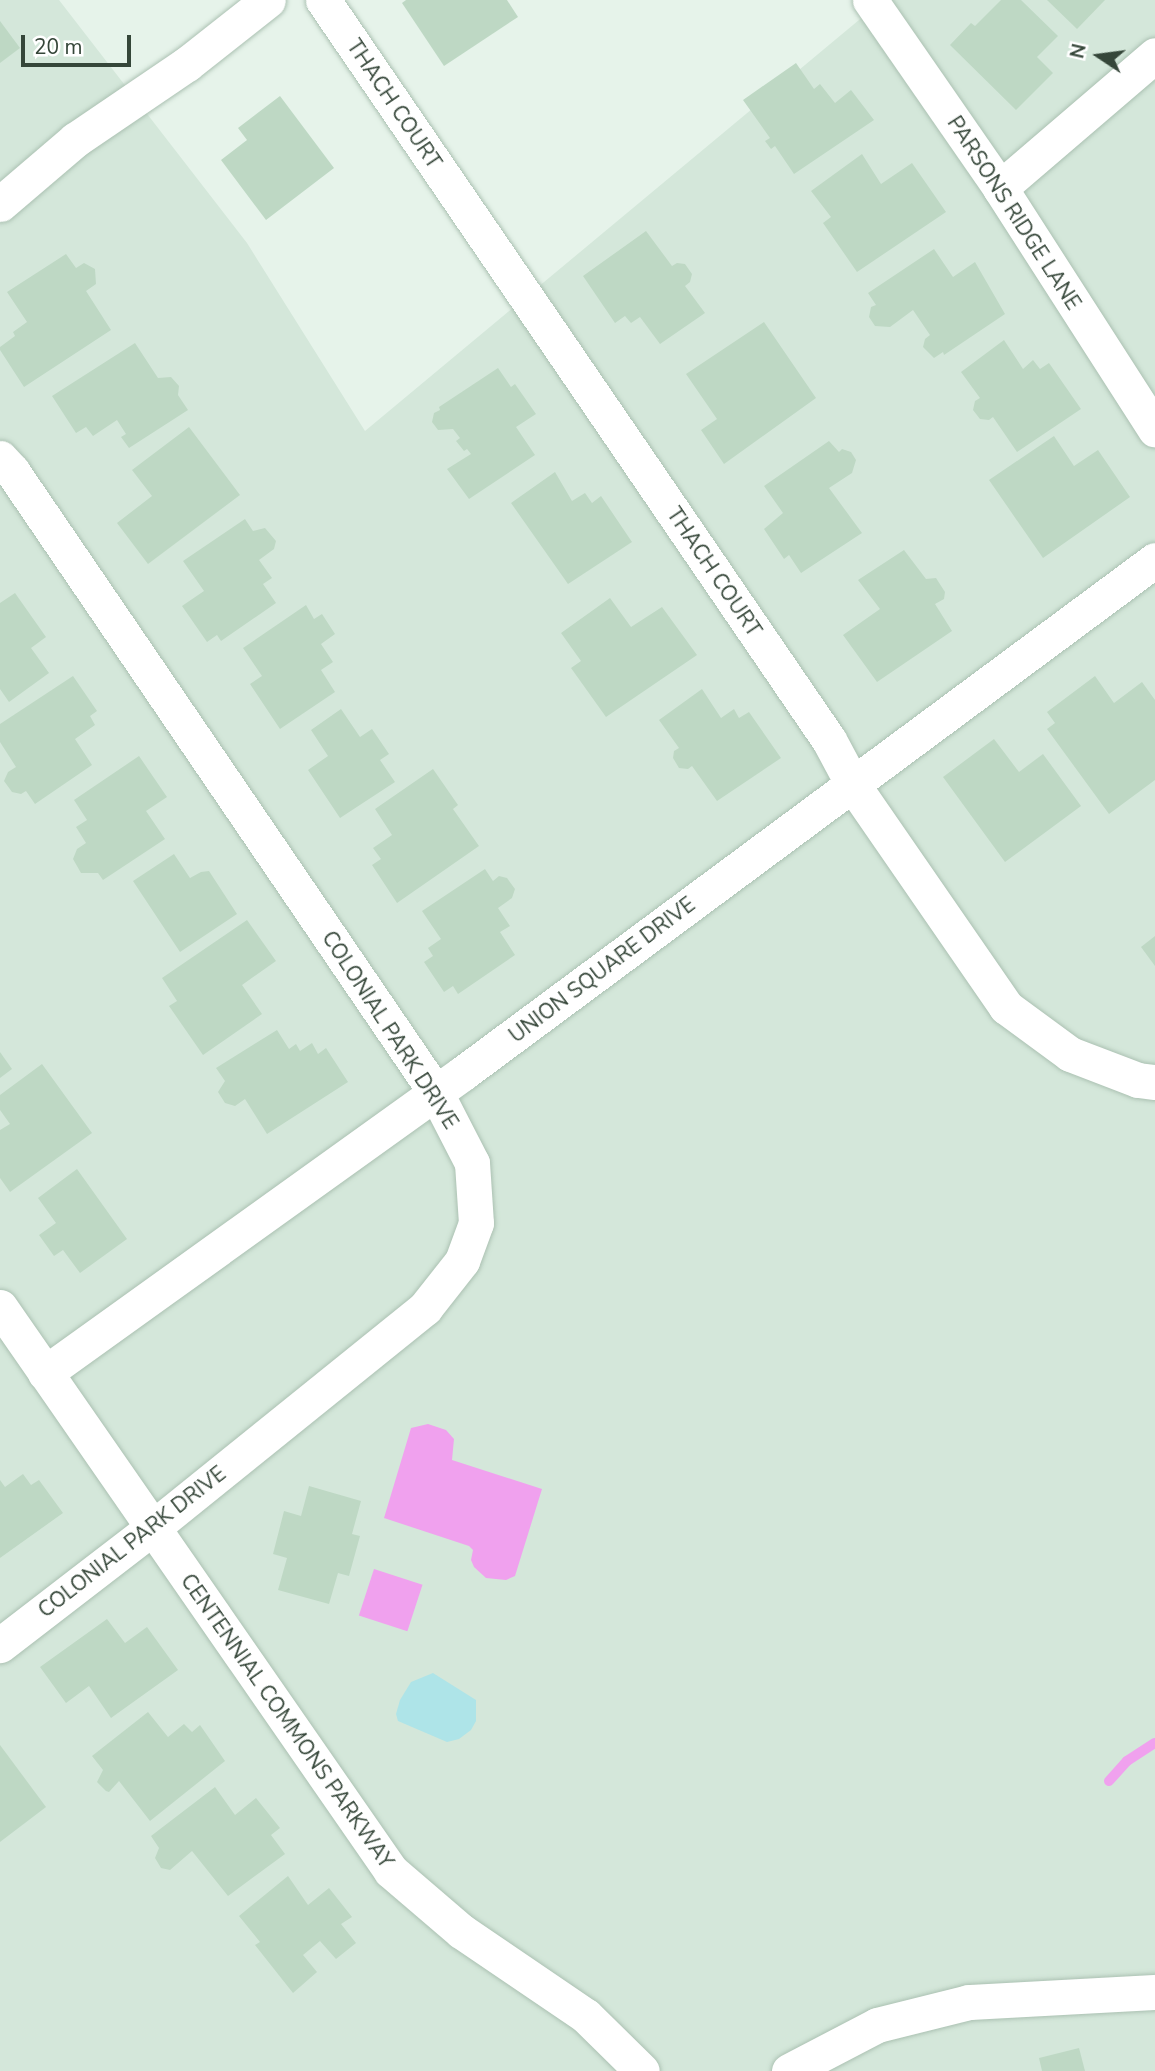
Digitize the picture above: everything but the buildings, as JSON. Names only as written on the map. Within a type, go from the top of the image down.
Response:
[{"type":"street","points":[[0,204],[75,140],[187,64],[268,0]]},
{"type":"street","name":"THACH COURT","points":[[323,0],[829,740],[853,785],[1006,1007],[1070,1054],[1138,1080],[1155,1082]]},
{"type":"street","name":"PARSONS RIDGE LANE","points":[[870,0],[1000,188],[1155,429]]},
{"type":"street","points":[[1000,188],[1155,55]]},
{"type":"street","name":"COLONIAL PARK DRIVE","points":[[0,458],[12,471],[436,1093],[472,1163],[476,1223],[462,1261],[425,1308],[152,1528],[0,1645]]},
{"type":"street","name":"UNION SQUARE DRIVE","points":[[46,1373],[436,1093],[1155,560]]},
{"type":"street","name":"CENTENNIAL COMMONS PARKWAY","points":[[0,1307],[391,1871],[461,1931],[586,2016],[642,2071]]},
{"type":"street","points":[[789,2071],[877,2025],[969,2002],[1155,1992]]},
{"type":"shaded area","points":[[0,0],[59,0],[247,243],[365,431],[883,0],[1155,0],[1155,2071],[0,2071]]},
{"type":"shaded area","points":[[428,1424],[446,1430],[454,1439],[452,1460],[542,1489],[515,1576],[506,1580],[486,1578],[474,1567],[471,1560],[473,1550],[469,1546],[384,1518],[411,1428]]},
{"type":"shaded area","points":[[374,1569],[423,1585],[407,1631],[359,1616]]},
{"type":"shaded area","points":[[433,1673],[476,1700],[476,1721],[471,1730],[459,1739],[447,1742],[398,1721],[396,1714],[400,1700],[411,1682]]},
{"type":"waterway","points":[[1109,1781],[1127,1761],[1155,1743]]}]
